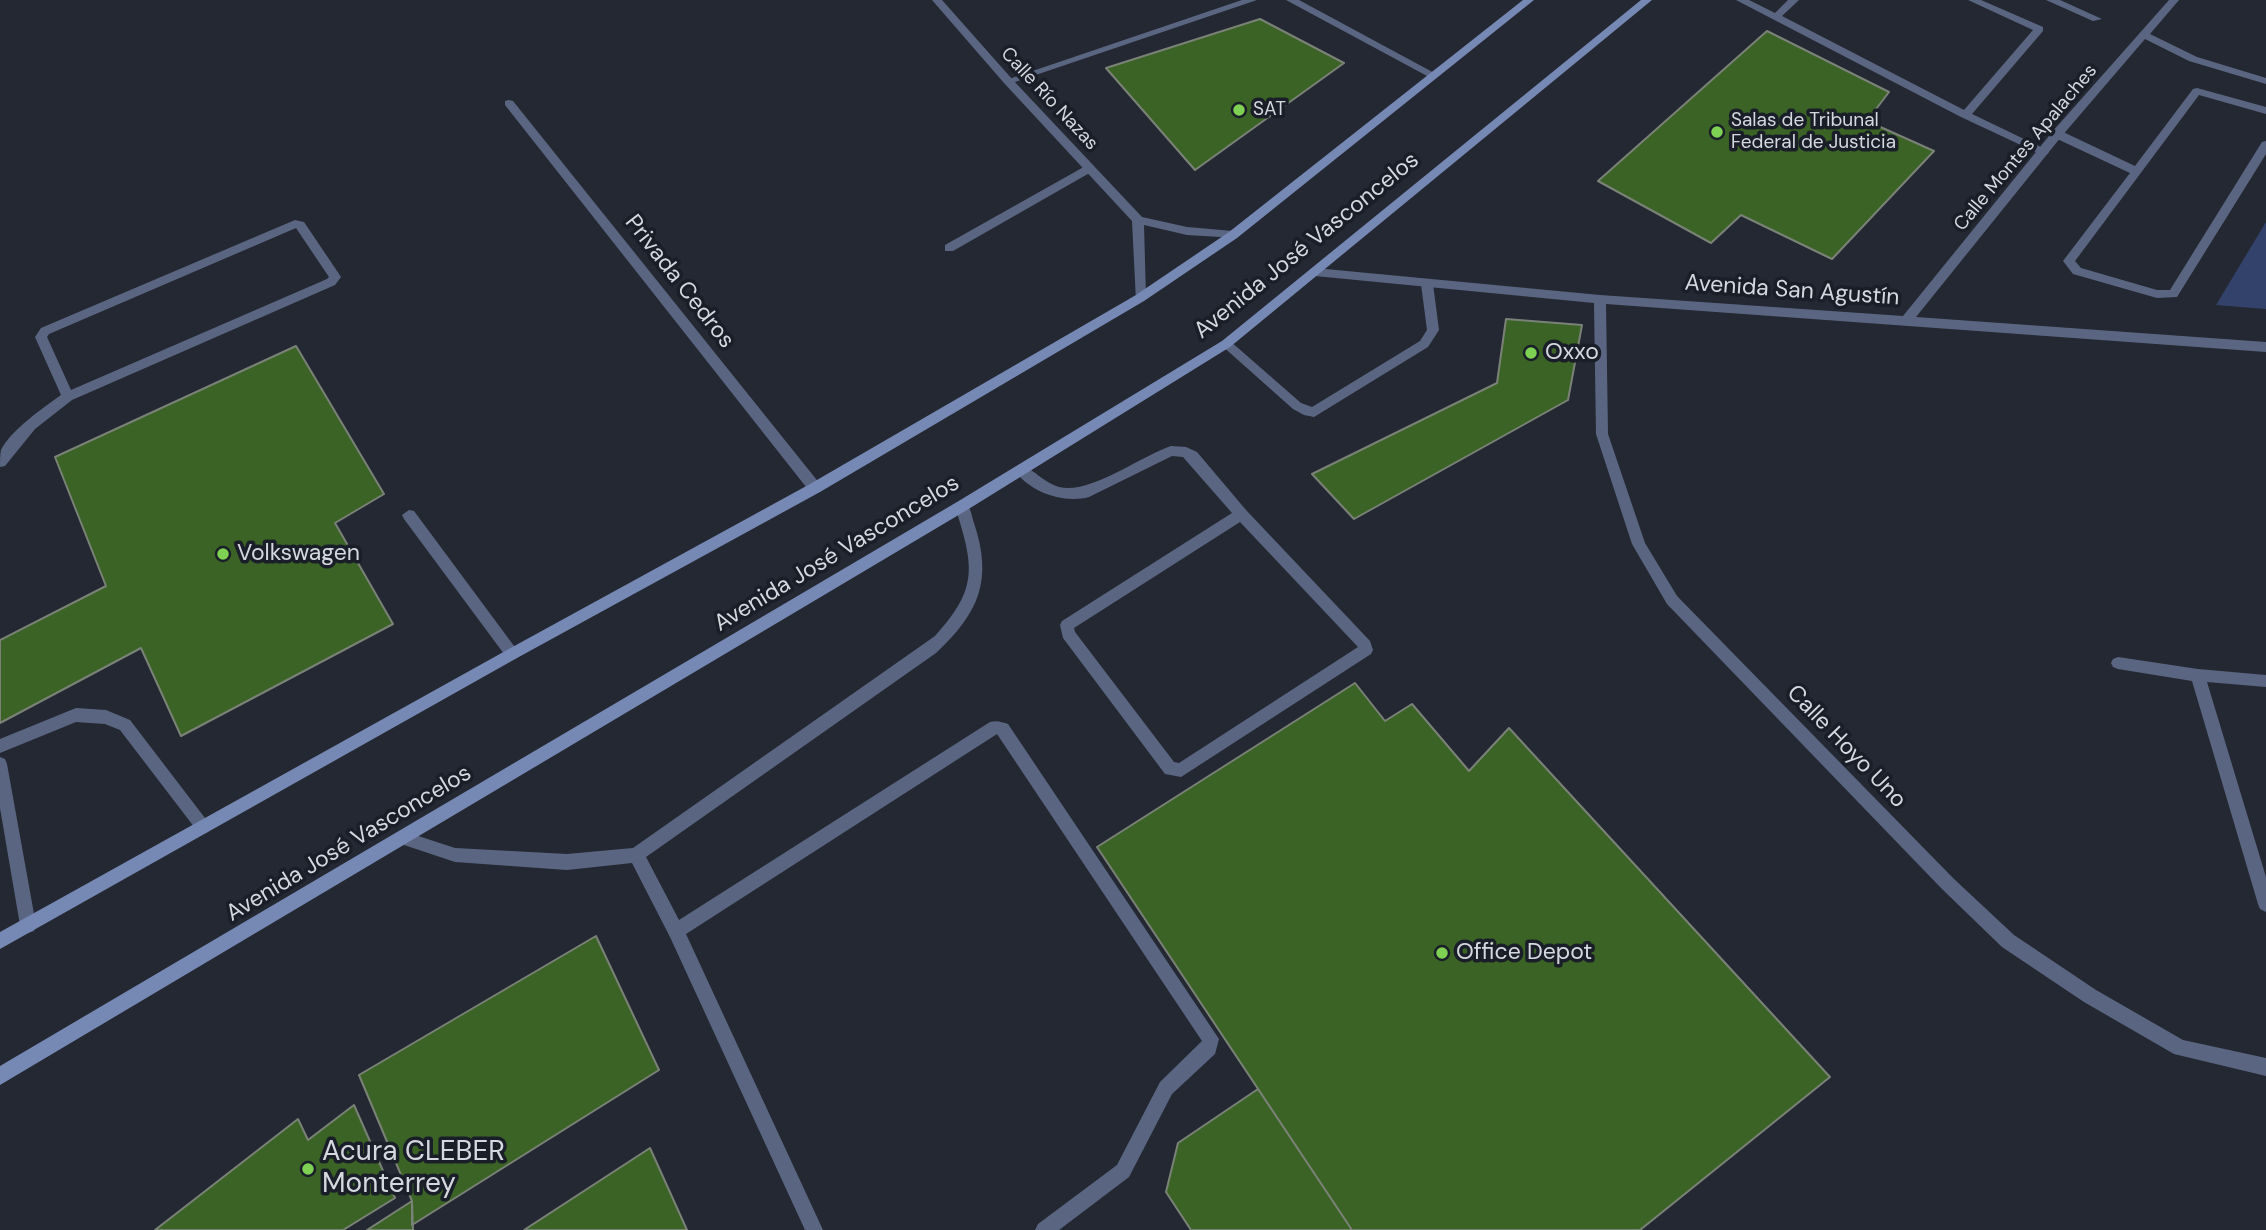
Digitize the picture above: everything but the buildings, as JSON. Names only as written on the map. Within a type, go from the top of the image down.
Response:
[{"type":"main road","points":[[0,941],[512,654],[815,488],[1140,298],[1233,235],[1529,0]]},
{"type":"main road","name":"Avenida José Vasconcelos","points":[[0,1076],[962,506],[1226,344],[1647,0]]},
{"type":"street","name":"Calle Río Nazas","points":[[937,0],[1008,81],[1138,220]]},
{"type":"street","points":[[1008,81],[1252,0]]},
{"type":"street","points":[[1292,0],[1433,75]]},
{"type":"street","points":[[1741,0],[1965,115],[2044,151]]},
{"type":"street","points":[[1776,17],[1794,0]]},
{"type":"street","points":[[1965,115],[2039,29],[1973,0]]},
{"type":"street","points":[[2051,0],[2096,19]]},
{"type":"street","name":"Calle Montes Apalaches","points":[[1907,320],[2057,134],[2174,0]]},
{"type":"street","points":[[2145,35],[2193,59],[2266,81]]},
{"type":"street","points":[[2266,111],[2197,91],[2069,261],[2070,265],[2077,271],[2157,294],[2173,294],[2266,145]]},
{"type":"street","name":"Privada Cedros","points":[[509,103],[815,488]]},
{"type":"street","points":[[2057,134],[2136,171]]},
{"type":"street","points":[[949,248],[1089,168]]},
{"type":"street","points":[[1140,298],[1138,220],[1187,231],[1233,235]]},
{"type":"street","points":[[0,461],[36,418],[68,397],[331,282],[335,277],[300,225],[295,224],[45,331],[41,337],[68,397]]},
{"type":"street","name":"Avenida San Agustín","points":[[1315,272],[1600,299],[2266,346]]},
{"type":"street","points":[[1226,344],[1297,406],[1314,412],[1424,344],[1433,330],[1427,284]]},
{"type":"street","name":"Calle Hoyo Uno","points":[[1600,299],[1602,434],[1639,544],[1672,600],[1948,884],[2008,941],[2090,996],[2180,1048],[2266,1068]]},
{"type":"street","points":[[1021,470],[1047,490],[1072,496],[1084,493],[1171,451],[1179,450],[1192,456],[1241,514],[1365,645],[1366,650],[1181,770],[1170,769],[1068,634],[1067,625],[1241,514]]},
{"type":"street","points":[[403,838],[455,855],[567,862],[636,855],[931,649],[947,635],[968,602],[975,583],[977,559],[962,506]]},
{"type":"street","points":[[409,515],[512,654]]},
{"type":"street","points":[[2118,663],[2198,675],[2266,681]]},
{"type":"street","points":[[2198,675],[2266,904]]},
{"type":"street","points":[[0,746],[76,715],[106,717],[125,725],[203,827]]},
{"type":"street","points":[[676,931],[995,727],[1003,729],[1212,1040],[1209,1048],[1166,1088],[1123,1171],[1044,1230]]},
{"type":"street","points":[[0,764],[28,925]]},
{"type":"street","points":[[636,855],[676,931],[814,1230]]},
{"type":"shaded area","points":[[2266,222],[2266,309],[2216,305]]},
{"type":"place","name":"SAT","points":[[1239,110]]},
{"type":"place","name":"Salas de Tribunal Federal de Justicia","points":[[1717,132]]},
{"type":"place","name":"Oxxo","points":[[1531,353]]},
{"type":"place","name":"Volkswagen","points":[[223,554]]},
{"type":"place","name":"Office Depot","points":[[1442,953]]},
{"type":"place","name":"Acura CLEBER Monterrey","points":[[308,1169]]}]
